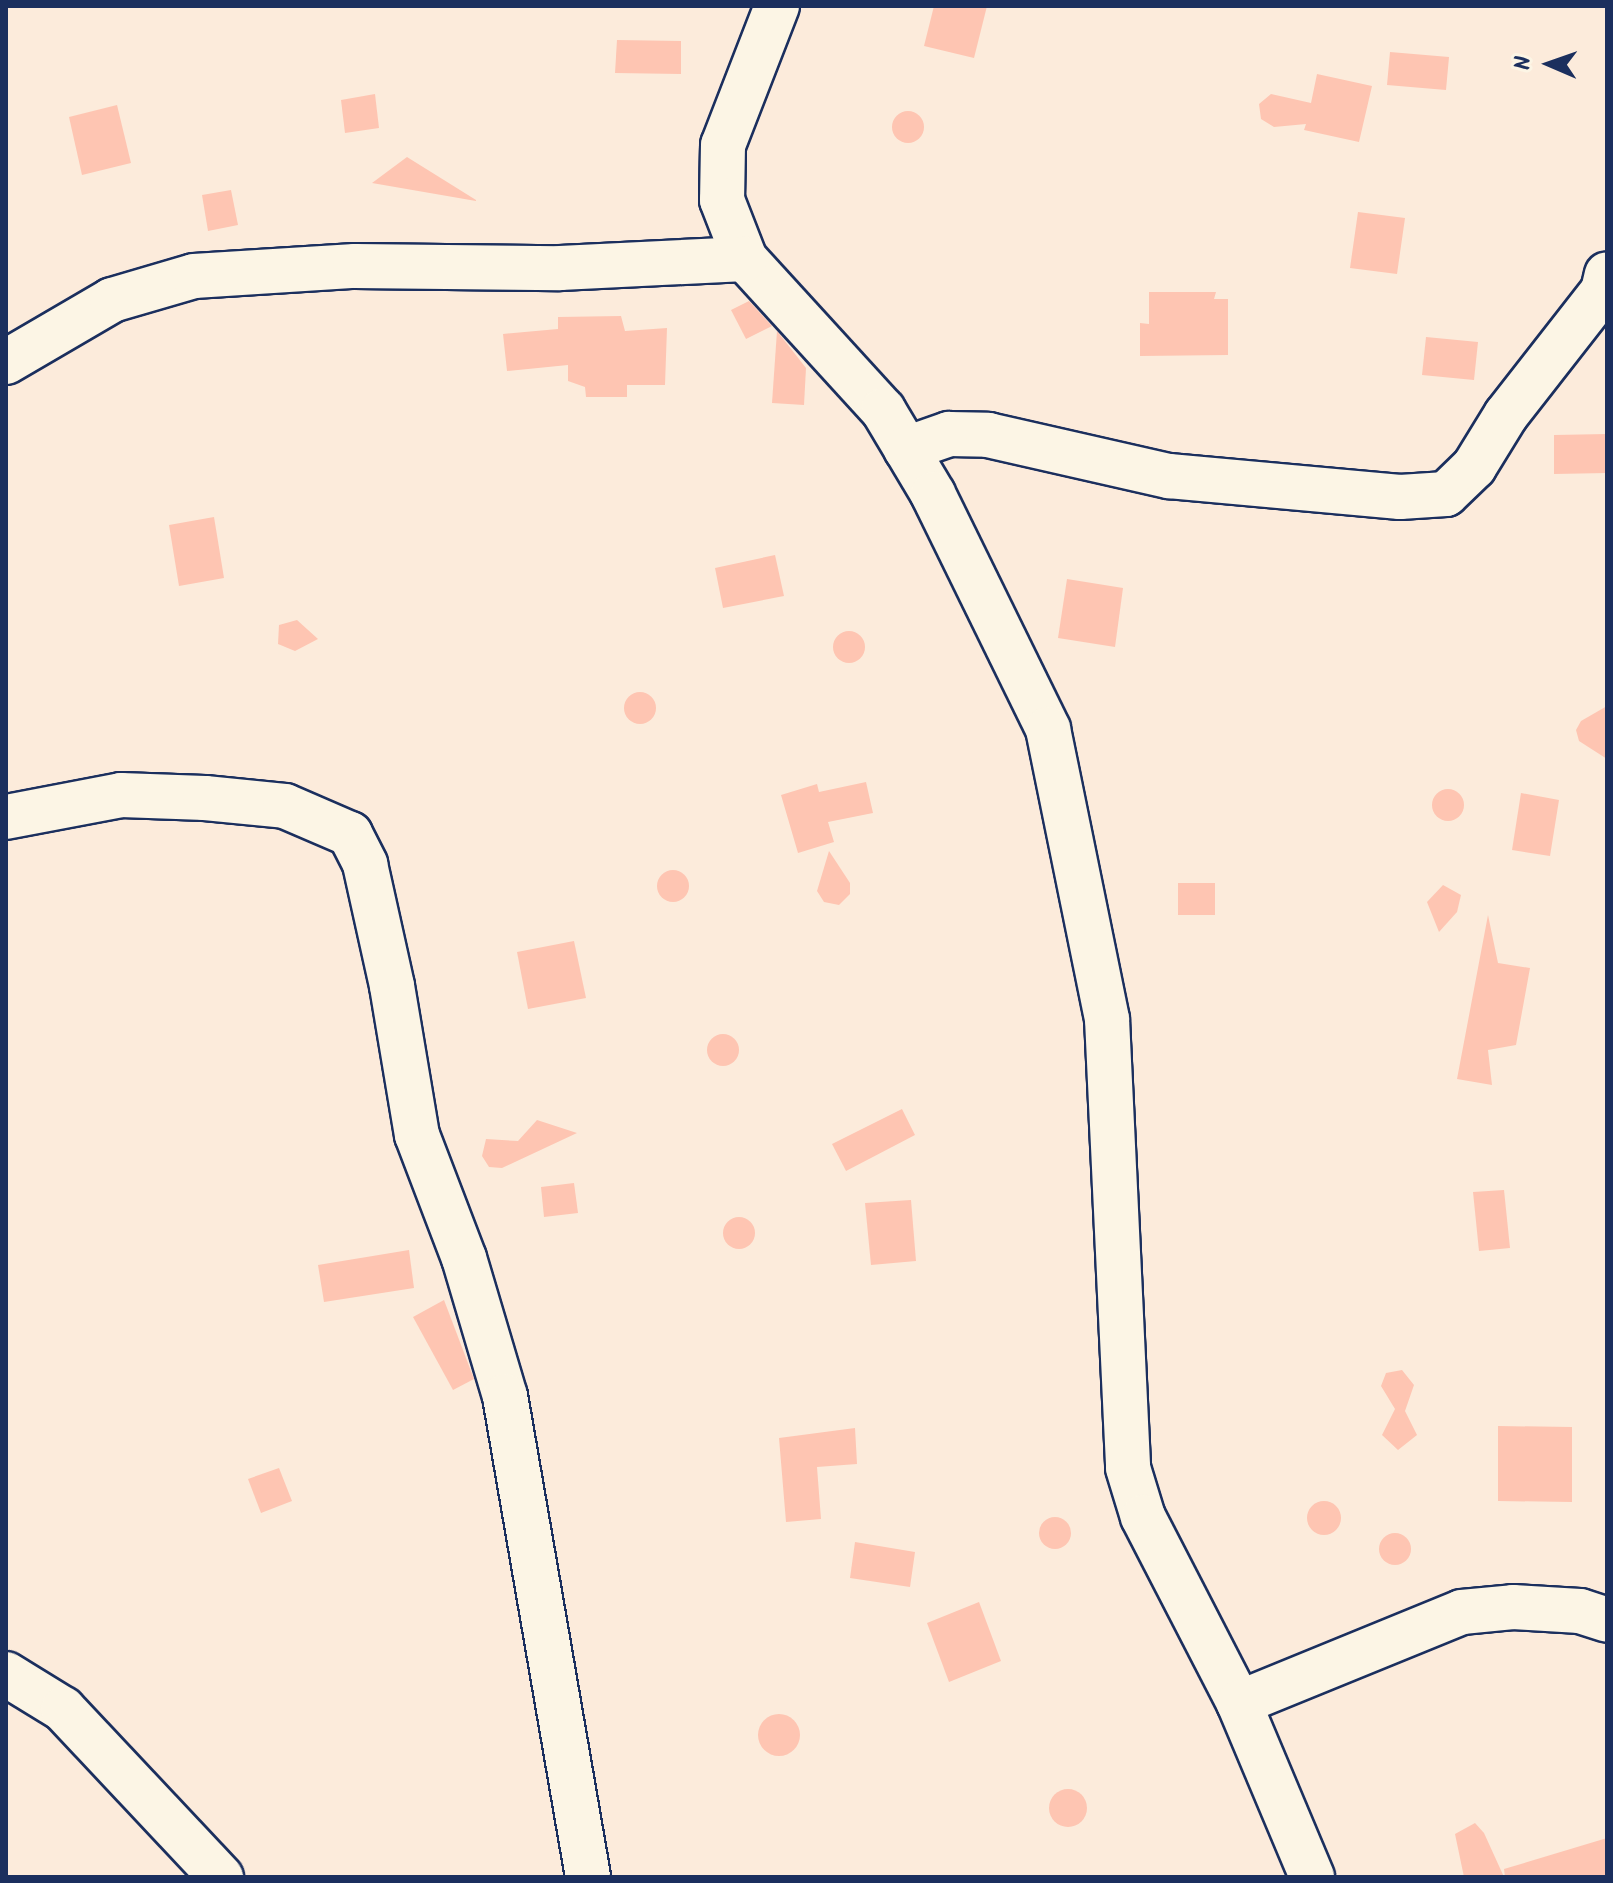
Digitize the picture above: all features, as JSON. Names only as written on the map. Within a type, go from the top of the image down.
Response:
[{"type":"street","points":[[777,6],[723,145],[722,200],[745,259],[883,410],[906,449],[1048,729],[1107,1019],[1128,1468],[1143,1517],[1239,1703],[1312,1877]]},
{"type":"street","points":[[6,362],[112,300],[194,276],[355,266],[560,268],[745,259]]},
{"type":"street","points":[[906,449],[949,434],[978,434],[1169,476],[1400,497],[1446,494],[1474,467],[1506,415],[1603,291],[1607,274]]},
{"type":"street","points":[[6,817],[121,795],[205,798],[285,806],[350,834],[365,864],[392,986],[417,1135],[464,1258],[505,1396],[588,1877]]},
{"type":"street","points":[[1239,1703],[1462,1612],[1513,1607],[1580,1611],[1607,1620]]},
{"type":"street","points":[[6,1674],[63,1709],[216,1875]]},
{"type":"building","points":[[934,6],[987,6],[974,58],[924,46]]},
{"type":"building","points":[[617,40],[681,41],[681,74],[615,73]]},
{"type":"building","points":[[1390,52],[1449,57],[1446,90],[1387,85]]},
{"type":"building","points":[[1317,74],[1372,86],[1359,142],[1304,130],[1306,124],[1274,127],[1261,119],[1259,104],[1271,94],[1311,103]]},
{"type":"building","points":[[375,94],[379,128],[345,133],[341,100]]},
{"type":"building","points":[[117,105],[131,163],[82,175],[69,117]]},
{"type":"building","points":[[908,111],[920,115],[924,127],[920,139],[908,143],[896,139],[892,127],[896,115]]},
{"type":"building","points":[[407,157],[476,200],[476,201],[372,183]]},
{"type":"building","points":[[231,190],[238,225],[208,231],[202,195]]},
{"type":"building","points":[[1358,212],[1405,218],[1397,274],[1350,268]]},
{"type":"building","points":[[1149,292],[1216,292],[1214,299],[1228,299],[1228,355],[1140,356],[1140,323],[1149,324]]},
{"type":"building","points":[[749,301],[772,326],[746,339],[731,310]]},
{"type":"building","points":[[621,316],[625,331],[667,328],[665,385],[627,385],[627,397],[586,397],[585,387],[568,381],[568,365],[507,371],[503,334],[558,329],[558,317]]},
{"type":"building","points":[[777,331],[806,368],[804,405],[772,403]]},
{"type":"building","points":[[1426,337],[1478,342],[1474,380],[1422,375]]},
{"type":"building","points":[[1607,434],[1607,473],[1554,474],[1554,435]]},
{"type":"building","points":[[214,517],[224,578],[179,586],[169,525]]},
{"type":"building","points":[[775,555],[784,596],[723,608],[715,568]]},
{"type":"building","points":[[1067,579],[1123,588],[1115,647],[1058,638]]},
{"type":"building","points":[[297,620],[318,639],[295,651],[278,644],[279,625]]},
{"type":"building","points":[[849,631],[861,635],[865,647],[861,659],[849,663],[837,659],[833,647],[837,635]]},
{"type":"building","points":[[640,692],[652,696],[656,708],[652,720],[640,724],[628,720],[624,708],[628,696]]},
{"type":"building","points":[[1607,706],[1607,759],[1579,741],[1576,730],[1581,721]]},
{"type":"building","points":[[866,782],[873,813],[828,822],[834,842],[798,853],[781,795],[817,784],[819,792]]},
{"type":"building","points":[[1448,789],[1460,793],[1464,805],[1460,817],[1448,821],[1436,817],[1432,805],[1436,793]]},
{"type":"building","points":[[1521,793],[1559,800],[1550,856],[1512,850]]},
{"type":"building","points":[[829,851],[850,883],[850,894],[839,905],[824,902],[817,891]]},
{"type":"building","points":[[673,870],[685,874],[689,886],[685,898],[673,902],[661,898],[657,886],[661,874]]},
{"type":"building","points":[[1178,883],[1215,883],[1215,915],[1178,915]]},
{"type":"building","points":[[1443,885],[1461,895],[1457,912],[1439,932],[1427,902]]},
{"type":"building","points":[[1488,915],[1498,963],[1530,968],[1516,1045],[1488,1050],[1492,1085],[1457,1079]]},
{"type":"building","points":[[574,941],[586,998],[528,1009],[517,952]]},
{"type":"building","points":[[723,1034],[735,1038],[739,1050],[735,1062],[723,1066],[711,1062],[707,1050],[711,1038]]},
{"type":"building","points":[[902,1109],[915,1135],[846,1171],[832,1144]]},
{"type":"building","points":[[537,1120],[577,1133],[502,1168],[489,1167],[482,1156],[486,1139],[518,1141]]},
{"type":"building","points":[[574,1183],[578,1213],[544,1217],[541,1187]]},
{"type":"building","points":[[1504,1190],[1510,1248],[1479,1251],[1473,1192]]},
{"type":"building","points":[[911,1200],[916,1261],[871,1265],[865,1203]]},
{"type":"building","points":[[739,1217],[751,1221],[755,1233],[751,1245],[739,1249],[727,1245],[723,1233],[727,1221]]},
{"type":"building","points":[[409,1250],[414,1288],[324,1302],[318,1265]]},
{"type":"building","points":[[444,1300],[474,1379],[453,1390],[413,1317]]},
{"type":"building","points":[[1402,1370],[1414,1385],[1405,1411],[1417,1435],[1398,1450],[1382,1435],[1395,1409],[1381,1386],[1386,1373]]},
{"type":"building","points":[[1498,1426],[1572,1427],[1572,1502],[1498,1501]]},
{"type":"building","points":[[855,1428],[857,1464],[817,1467],[821,1519],[786,1522],[779,1438]]},
{"type":"building","points":[[279,1468],[292,1501],[261,1513],[248,1479]]},
{"type":"building","points":[[1324,1501],[1336,1506],[1341,1518],[1336,1530],[1324,1535],[1312,1530],[1307,1518],[1312,1506]]},
{"type":"building","points":[[1055,1517],[1067,1521],[1071,1533],[1067,1545],[1055,1549],[1043,1545],[1039,1533],[1043,1521]]},
{"type":"building","points":[[1395,1533],[1407,1537],[1411,1549],[1407,1561],[1395,1565],[1383,1561],[1379,1549],[1383,1537]]},
{"type":"building","points":[[855,1542],[915,1552],[910,1587],[850,1578]]},
{"type":"building","points":[[979,1602],[1001,1661],[949,1682],[927,1623]]},
{"type":"building","points":[[779,1714],[794,1720],[800,1735],[794,1750],[779,1756],[764,1750],[758,1735],[764,1720]]},
{"type":"building","points":[[1068,1789],[1082,1794],[1087,1808],[1082,1822],[1068,1827],[1054,1822],[1049,1808],[1054,1794]]},
{"type":"building","points":[[1475,1823],[1484,1833],[1504,1877],[1464,1877],[1455,1834]]},
{"type":"building","points":[[1607,1838],[1607,1877],[1505,1877],[1504,1869]]}]
